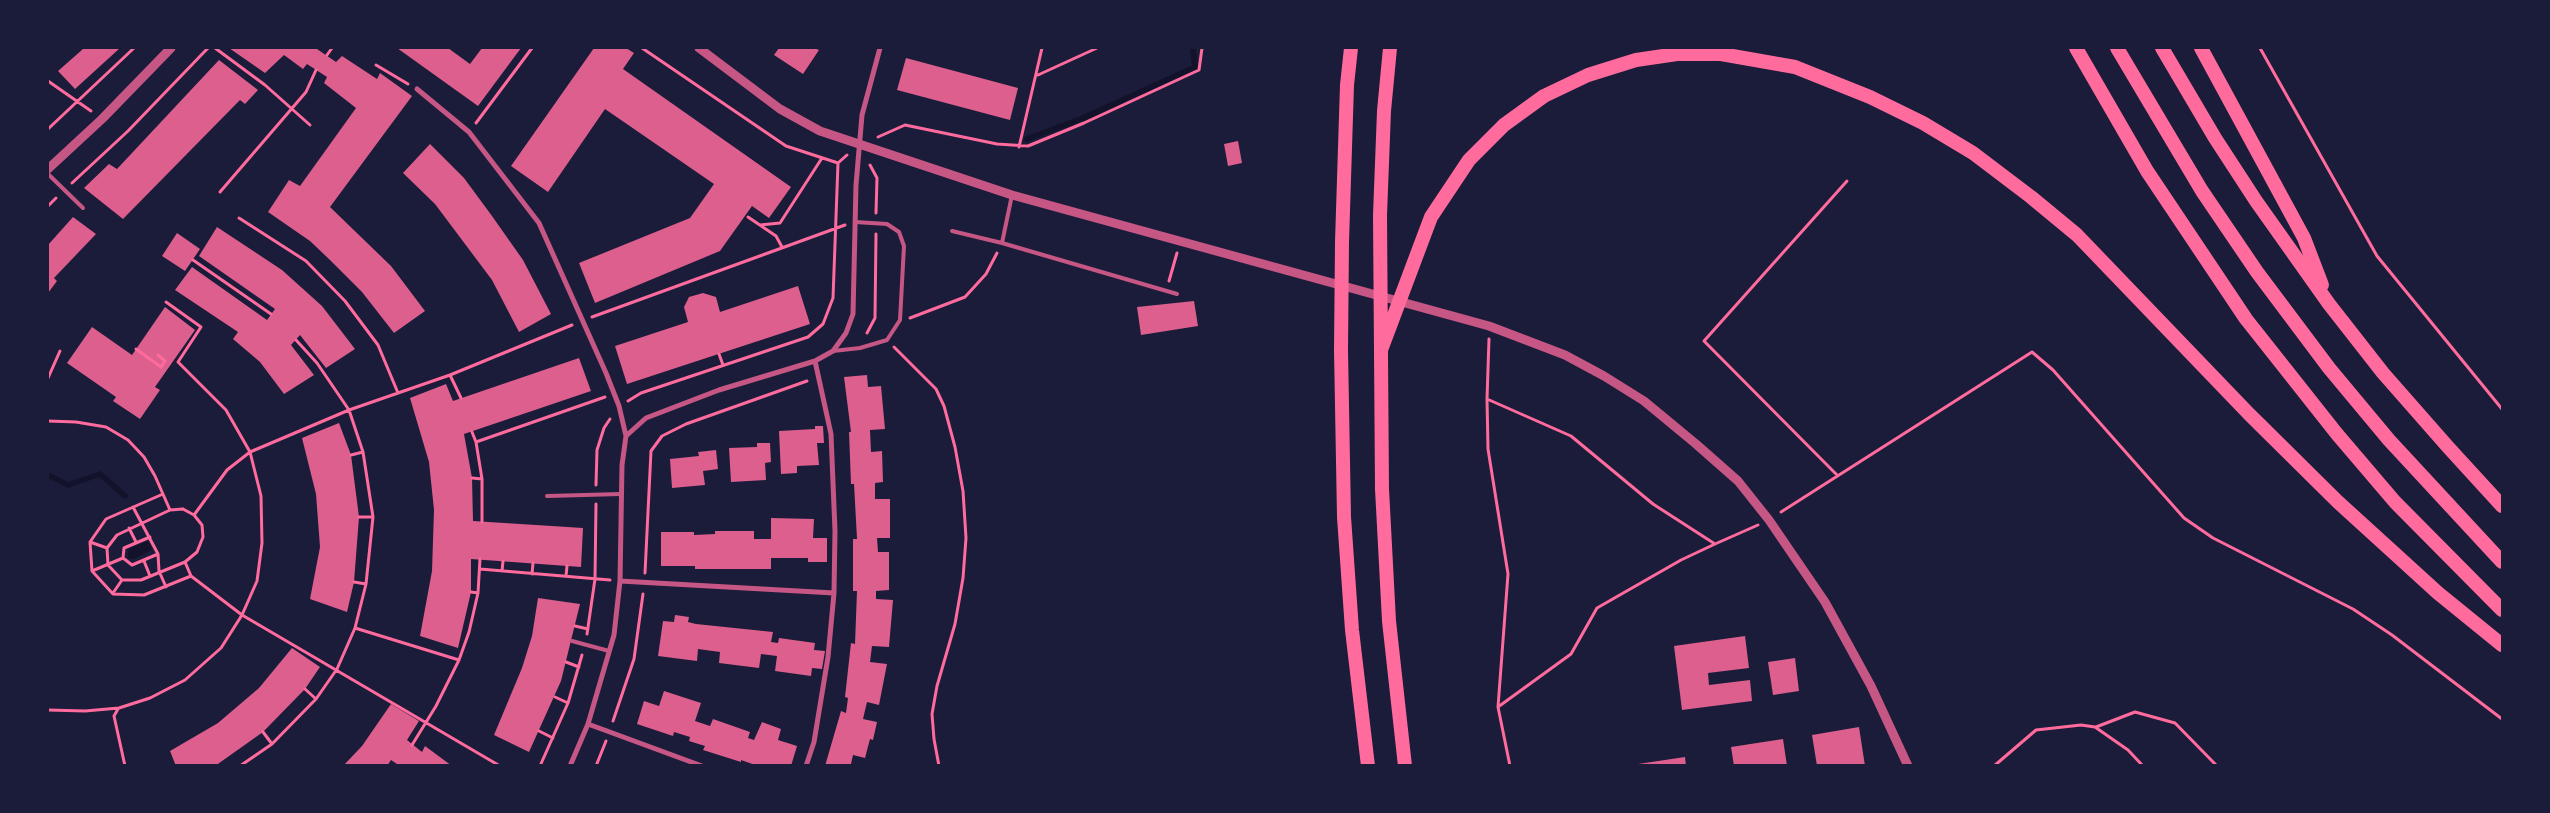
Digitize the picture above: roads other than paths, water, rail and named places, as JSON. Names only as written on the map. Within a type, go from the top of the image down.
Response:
[{"type":"highway","points":[[1351,48],[1347,85],[1342,259],[1341,334],[1344,517],[1352,630],[1368,766]]},
{"type":"highway","points":[[1390,48],[1384,121],[1380,270],[1382,489],[1389,612],[1405,766]]},
{"type":"highway","points":[[2076,48],[2147,171],[2246,319],[2337,434],[2395,502],[2502,610]]},
{"type":"highway","points":[[2117,48],[2202,190],[2257,272],[2323,360],[2389,440],[2502,562]]},
{"type":"highway","points":[[2162,48],[2215,138],[2251,194],[2329,304],[2396,388],[2502,506]]},
{"type":"highway","points":[[2201,48],[2304,238],[2329,304]]},
{"type":"highway","points":[[1381,350],[1431,216],[1469,160],[1504,125],[1544,96],[1588,75],[1636,60],[1677,54],[1721,54],[1795,67],[1870,97],[1923,123],[1973,153],[2031,197],[2077,235],[2249,414],[2338,502],[2438,593],[2502,645]]},
{"type":"street","points":[[48,169],[102,119],[171,48]]},
{"type":"street","points":[[699,48],[780,109],[820,131],[1012,195],[1489,326],[1565,355],[1604,376],[1644,401],[1738,481],[1770,520],[1825,602],[1871,686],[1908,766]]},
{"type":"street","points":[[626,436],[646,418],[720,390],[815,361],[833,351],[846,332],[853,314],[855,222],[862,115],[880,48]]},
{"type":"street","points":[[417,89],[469,132],[539,223],[583,320],[618,406],[626,436],[622,494],[620,581],[614,635],[588,724],[570,766]]},
{"type":"street","points":[[806,766],[814,742],[828,657],[834,593],[835,531],[830,434],[815,361]]},
{"type":"street","points":[[620,581],[834,593]]},
{"type":"street","points":[[588,724],[702,766]]},
{"type":"lane","points":[[48,174],[83,208]]},
{"type":"lane","points":[[1002,243],[1012,195]]},
{"type":"lane","points":[[833,351],[860,348],[887,340],[900,320],[904,246],[899,232],[887,224],[855,222]]},
{"type":"lane","points":[[952,231],[1002,243],[1177,294]]},
{"type":"lane","points":[[547,496],[622,494]]},
{"type":"lane","points":[[572,641],[610,650]]},
{"type":"waterway","points":[[1027,139],[1083,118],[1195,67],[1193,48]]},
{"type":"waterway","points":[[48,475],[68,485],[100,474],[125,496]]}]
